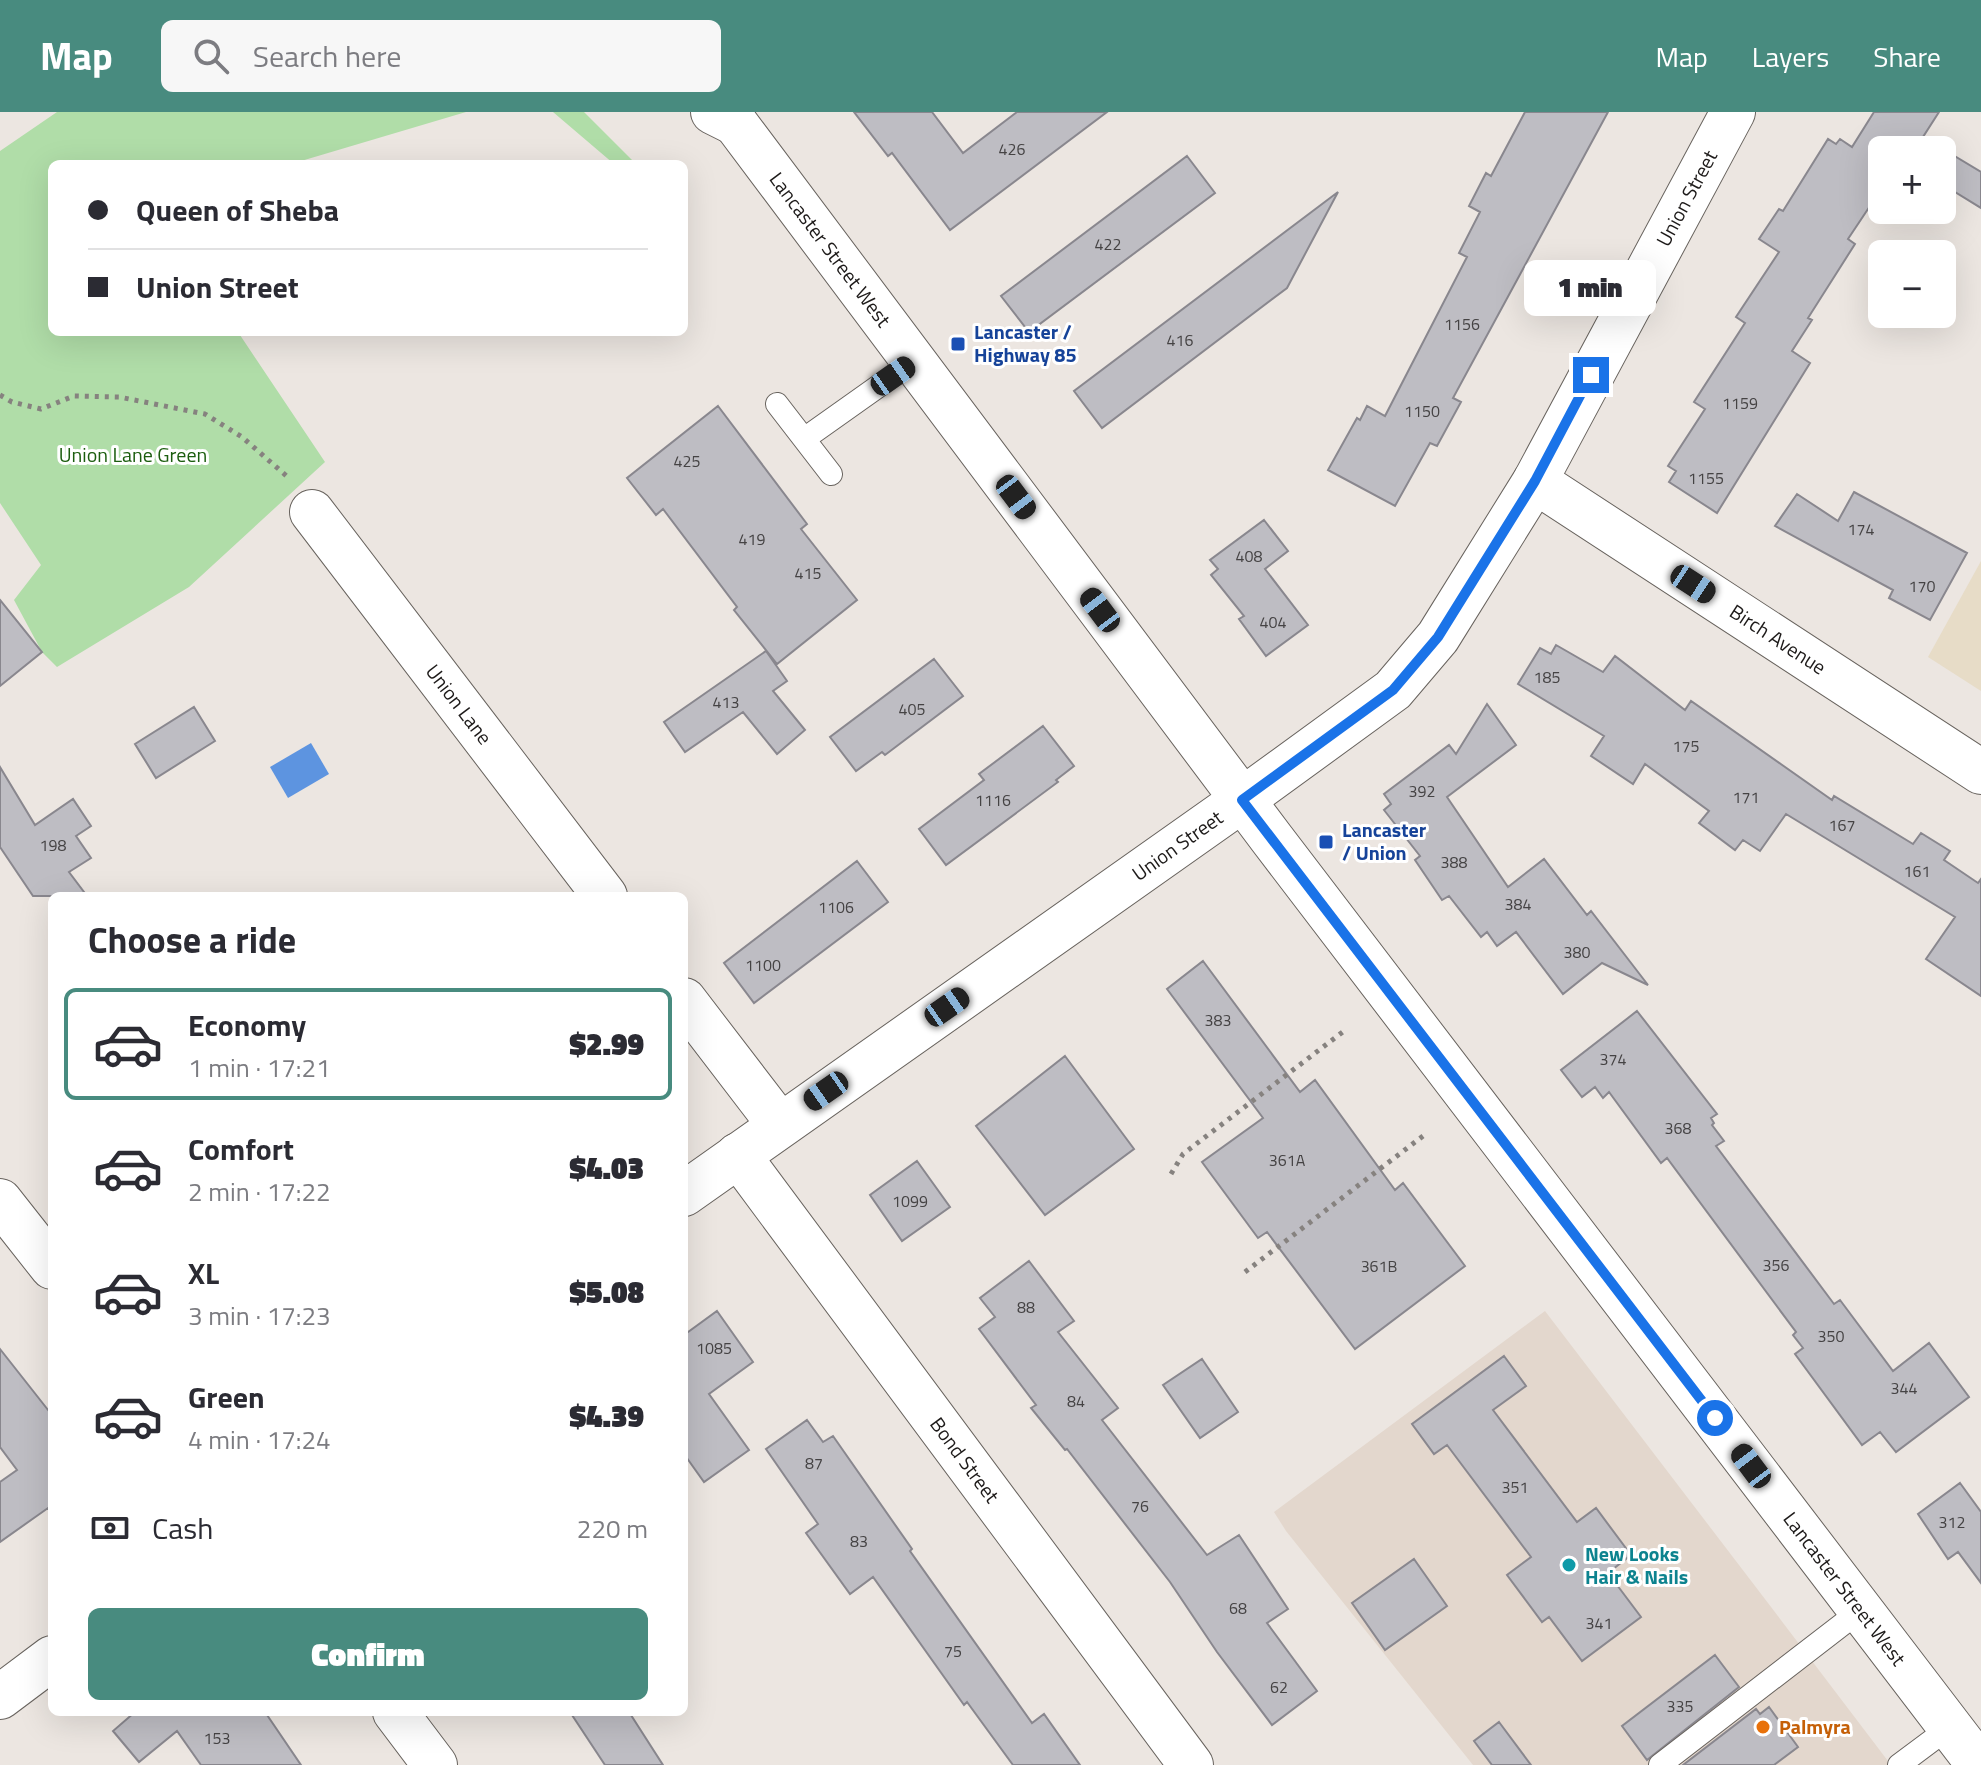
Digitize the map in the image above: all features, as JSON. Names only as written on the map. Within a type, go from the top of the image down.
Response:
[{"type":"street","name":"Union Street","points":[[688,1191],[1393,690],[1438,637],[1535,481],[1733,112]]},
{"type":"street","name":"Lancaster Street West","points":[[725,116],[914,361],[1242,800],[1979,1765]]},
{"type":"street","name":"Birch Avenue","points":[[1535,481],[1981,772]]},
{"type":"street","name":"Union Lane","points":[[312,512],[602,892]]},
{"type":"street","points":[[688,1005],[779,1124]]},
{"type":"street","name":"Bond Street","points":[[738,1155],[1191,1765]]},
{"type":"street","points":[[0,1201],[48,1262]]},
{"type":"street","points":[[0,1697],[48,1661]]},
{"type":"street","points":[[398,1716],[435,1765]]},
{"type":"lane","points":[[804,439],[914,361]]},
{"type":"lane","points":[[777,404],[831,474]]},
{"type":"lane","points":[[1660,1765],[1861,1610]]},
{"type":"lane","points":[[1899,1765],[1950,1727]]},
{"type":"path","points":[[0,395],[12,402],[41,409],[74,396],[119,397],[205,414],[242,437],[282,474],[304,487],[312,512]]},
{"type":"path","points":[[1171,1174],[1183,1154],[1344,1031]]},
{"type":"path","points":[[1245,1272],[1423,1136]]},
{"type":"shaded area","points":[[1981,561],[1981,691],[1928,657]]},
{"type":"shaded area","points":[[1545,1311],[1891,1765],[1473,1765],[1286,1531],[1274,1512]]},
{"type":"green space","name":"Union Lane Green","points":[[57,112],[466,112],[304,160],[48,160],[48,336],[241,336],[325,462],[189,587],[57,667],[42,652],[14,600],[41,565],[0,503],[0,151]]},
{"type":"green space","points":[[553,112],[584,112],[632,160],[609,160]]},
{"type":"water","points":[[311,743],[329,774],[288,798],[270,767]]},
{"type":"building","points":[[854,112],[932,112],[963,153],[1017,112],[1107,112],[950,230],[892,153],[888,156]]},
{"type":"building","points":[[1525,112],[1608,112],[1453,398],[1461,402],[1437,446],[1430,443],[1395,506],[1328,470],[1367,406],[1385,416],[1467,257],[1459,253],[1480,212],[1469,206],[1486,173],[1491,176]]},
{"type":"building","points":[[1874,112],[1939,112],[1924,136],[1868,136],[1868,209],[1848,239],[1855,244],[1808,318],[1812,320],[1792,351],[1810,363],[1717,513],[1669,482],[1676,471],[1668,466],[1705,409],[1694,402],[1745,323],[1736,317],[1779,252],[1759,239],[1779,209],[1783,211],[1828,139],[1836,144],[1840,139],[1852,147]]},
{"type":"building","points":[[1187,156],[1215,193],[1029,332],[1001,296]]},
{"type":"building","points":[[1956,157],[1981,172],[1981,208],[1956,193]]},
{"type":"building","points":[[1338,192],[1287,288],[1102,428],[1074,391]]},
{"type":"building","points":[[718,406],[807,524],[801,529],[857,600],[777,664],[734,610],[737,607],[663,509],[656,515],[627,478]]},
{"type":"building","points":[[1854,492],[1967,553],[1930,620],[1889,598],[1893,590],[1775,526],[1797,494],[1838,521]]},
{"type":"building","points":[[1264,520],[1288,551],[1265,569],[1308,625],[1266,656],[1239,619],[1244,616],[1211,575],[1218,569],[1210,560]]},
{"type":"building","points":[[0,600],[42,652],[0,686]]},
{"type":"building","points":[[1556,645],[1603,672],[1615,656],[1685,710],[1691,701],[1832,800],[1834,796],[1913,844],[1921,833],[1950,851],[1944,860],[1978,883],[1981,879],[1981,996],[1926,959],[1955,917],[1786,814],[1760,851],[1743,840],[1735,850],[1699,823],[1709,811],[1645,764],[1633,784],[1591,756],[1604,736],[1518,684],[1540,648],[1551,654]]},
{"type":"building","points":[[766,651],[787,681],[773,691],[805,730],[777,754],[743,712],[685,752],[664,722]]},
{"type":"building","points":[[934,659],[963,696],[885,755],[882,752],[856,771],[830,737]]},
{"type":"building","points":[[1487,704],[1516,745],[1447,797],[1508,887],[1544,859],[1587,915],[1591,911],[1648,985],[1602,963],[1563,994],[1516,932],[1497,946],[1487,932],[1481,937],[1449,896],[1442,900],[1415,860],[1420,856],[1384,810],[1391,804],[1384,794],[1449,745],[1456,754]]},
{"type":"building","points":[[194,707],[215,741],[156,778],[135,744]]},
{"type":"building","points":[[1043,726],[1074,766],[1056,780],[1058,782],[946,865],[919,829],[984,780],[979,774]]},
{"type":"building","points":[[0,767],[35,825],[73,799],[91,826],[76,836],[91,858],[69,872],[84,892],[48,892],[48,896],[33,896],[0,847]]},
{"type":"building","points":[[857,861],[888,902],[754,1003],[724,963]]},
{"type":"building","points":[[1203,961],[1300,1092],[1315,1080],[1395,1190],[1403,1183],[1465,1266],[1355,1349],[1267,1232],[1258,1238],[1202,1162],[1263,1118],[1167,989]]},
{"type":"building","points":[[1637,1011],[1717,1114],[1711,1118],[1712,1125],[1724,1141],[1716,1146],[1834,1304],[1840,1300],[1893,1371],[1929,1343],[1969,1397],[1896,1452],[1880,1432],[1862,1445],[1795,1354],[1803,1348],[1793,1335],[1796,1332],[1667,1158],[1661,1163],[1609,1092],[1603,1098],[1595,1087],[1582,1097],[1561,1070]]},
{"type":"building","points":[[1065,1056],[1134,1149],[1045,1215],[976,1126]]},
{"type":"building","points":[[917,1161],[950,1207],[902,1241],[870,1195]]},
{"type":"building","points":[[1029,1261],[1074,1321],[1058,1332],[1118,1408],[1102,1420],[1207,1555],[1239,1535],[1288,1609],[1267,1623],[1317,1691],[1272,1725],[1170,1582],[1067,1449],[1031,1408],[1036,1405],[979,1329],[995,1317],[980,1298]]},
{"type":"building","points":[[717,1311],[753,1362],[709,1394],[749,1450],[704,1482],[688,1460],[688,1332]]},
{"type":"building","points":[[0,1349],[48,1410],[48,1508],[0,1542],[0,1482],[17,1470],[0,1447]]},
{"type":"building","points":[[1504,1356],[1526,1386],[1493,1410],[1577,1522],[1596,1508],[1631,1555],[1608,1573],[1641,1617],[1582,1661],[1549,1617],[1542,1622],[1507,1575],[1531,1557],[1447,1445],[1434,1454],[1412,1424]]},
{"type":"building","points":[[1202,1359],[1238,1412],[1200,1438],[1163,1385]]},
{"type":"building","points":[[807,1420],[823,1442],[833,1436],[1032,1723],[1044,1714],[1080,1765],[1013,1765],[967,1702],[964,1705],[873,1577],[850,1594],[806,1533],[818,1524],[766,1449]]},
{"type":"building","points":[[1960,1483],[1981,1512],[1981,1583],[1958,1552],[1948,1559],[1918,1514]]},
{"type":"building","points":[[1414,1559],[1447,1606],[1385,1650],[1352,1603]]},
{"type":"building","points":[[1715,1655],[1739,1687],[1647,1760],[1622,1726]]},
{"type":"building","name":"Palmyra","points":[[1769,1707],[1798,1747],[1774,1765],[1683,1765],[1756,1709],[1760,1714]]},
{"type":"building","points":[[130,1716],[268,1716],[301,1765],[201,1765],[177,1731],[139,1762],[113,1731]]},
{"type":"building","points":[[573,1716],[632,1716],[663,1765],[605,1765]]},
{"type":"building","points":[[1499,1722],[1531,1765],[1492,1765],[1474,1741]]},
{"type":"place","name":"Lancaster / Highway 85","points":[[958,344]]},
{"type":"place","name":"Lancaster / Union","points":[[1326,842]]},
{"type":"place","name":"New Looks Hair & Nails","points":[[1569,1565]]},
{"type":"place","name":"Palmyra","points":[[1763,1727]]},
{"type":"route","points":[[1591,375],[1535,481],[1438,637],[1393,690],[1242,800],[1715,1418]]}]
